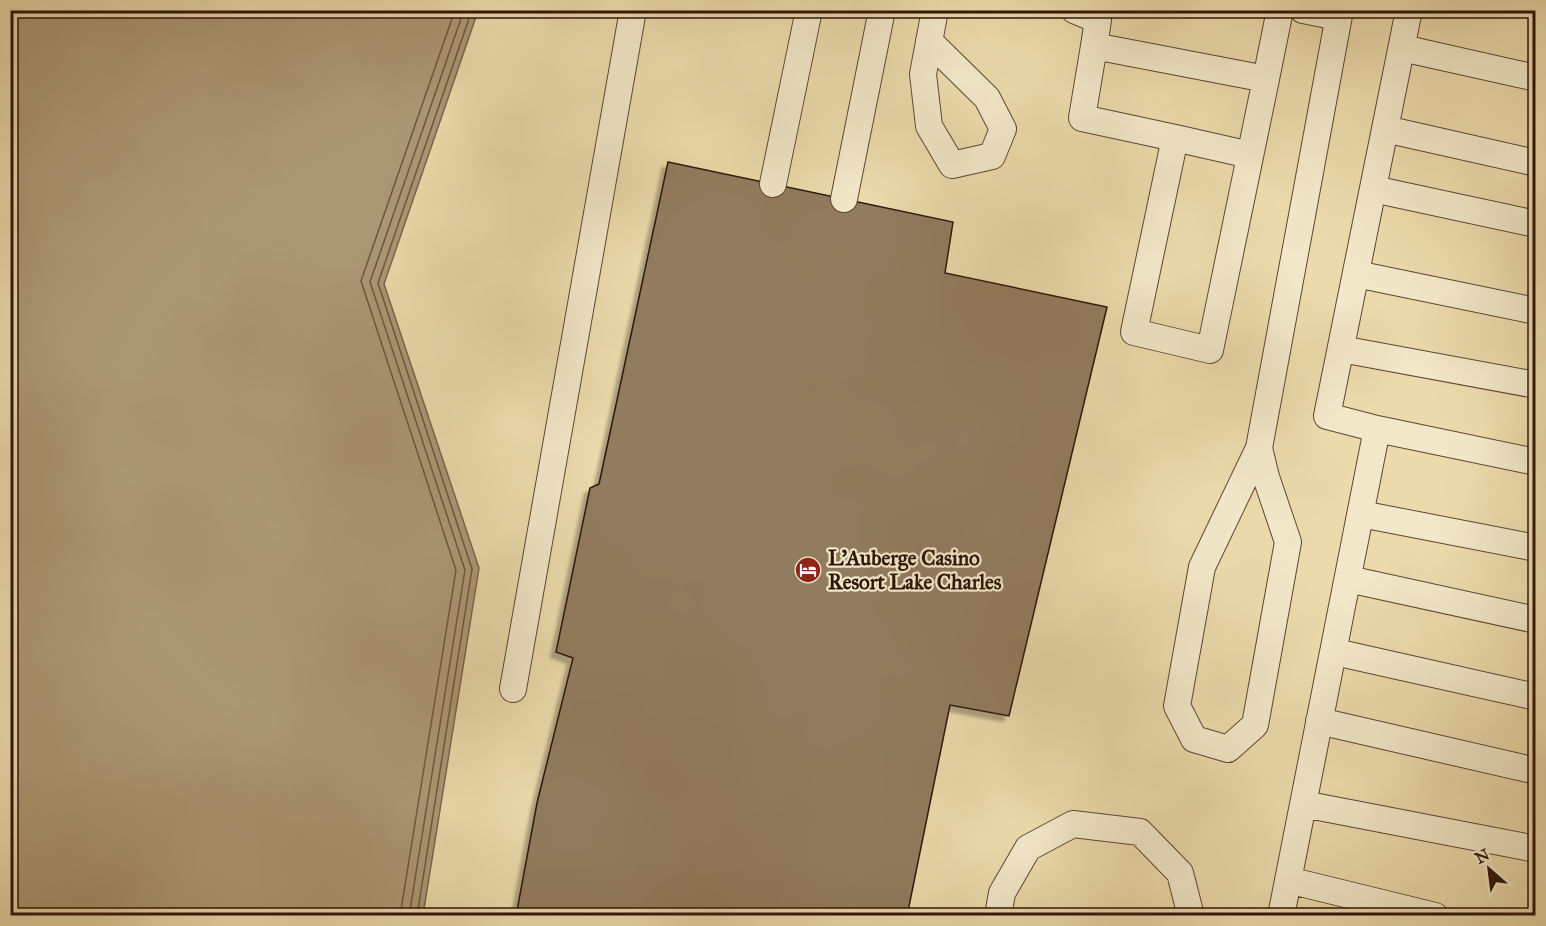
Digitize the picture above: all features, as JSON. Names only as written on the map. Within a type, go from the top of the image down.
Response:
[{"type":"lane","points":[[513,689],[633,10]]},
{"type":"lane","points":[[773,184],[809,10]]},
{"type":"lane","points":[[844,199],[882,10]]},
{"type":"lane","points":[[929,41],[935,10]]},
{"type":"lane","points":[[1074,10],[1098,20],[1082,118],[1250,155]]},
{"type":"lane","points":[[1176,138],[1134,332],[1210,351],[1280,10]]},
{"type":"lane","points":[[1259,448],[1266,477],[1288,542],[1255,725],[1228,749],[1194,739],[1177,706],[1202,567],[1259,448],[1339,14],[1303,10]]},
{"type":"lane","points":[[1409,10],[1327,417],[1536,462]]},
{"type":"lane","points":[[1094,46],[1266,79]]},
{"type":"lane","points":[[1402,48],[1536,78]]},
{"type":"lane","points":[[1385,129],[1536,163]]},
{"type":"lane","points":[[1373,189],[1536,225]]},
{"type":"lane","points":[[1356,273],[1536,311]]},
{"type":"lane","points":[[1341,349],[1536,384]]},
{"type":"lane","points":[[1281,915],[1335,652],[1377,429]]},
{"type":"lane","points":[[1360,514],[1536,548]]},
{"type":"lane","points":[[1348,579],[1536,620]]},
{"type":"lane","points":[[1335,652],[1536,697]]},
{"type":"lane","points":[[1319,721],[1536,771]]},
{"type":"lane","points":[[1303,804],[1536,849]]},
{"type":"lane","points":[[998,915],[1002,893],[1028,848],[1073,824],[1140,832],[1180,873],[1191,915]]},
{"type":"lane","points":[[1288,880],[1435,915]]},
{"type":"water","points":[[10,11],[478,11],[384,284],[479,568],[423,915],[11,915]]},
{"type":"building","name":"L'Auberge Casino Resort Lake Charles","points":[[668,162],[953,222],[945,273],[1107,307],[1009,716],[950,705],[907,916],[516,916],[537,803],[573,658],[556,652],[590,488],[599,484]]},
{"type":"place","name":"L'Auberge Casino Resort Lake Charles","points":[[808,570]]}]
